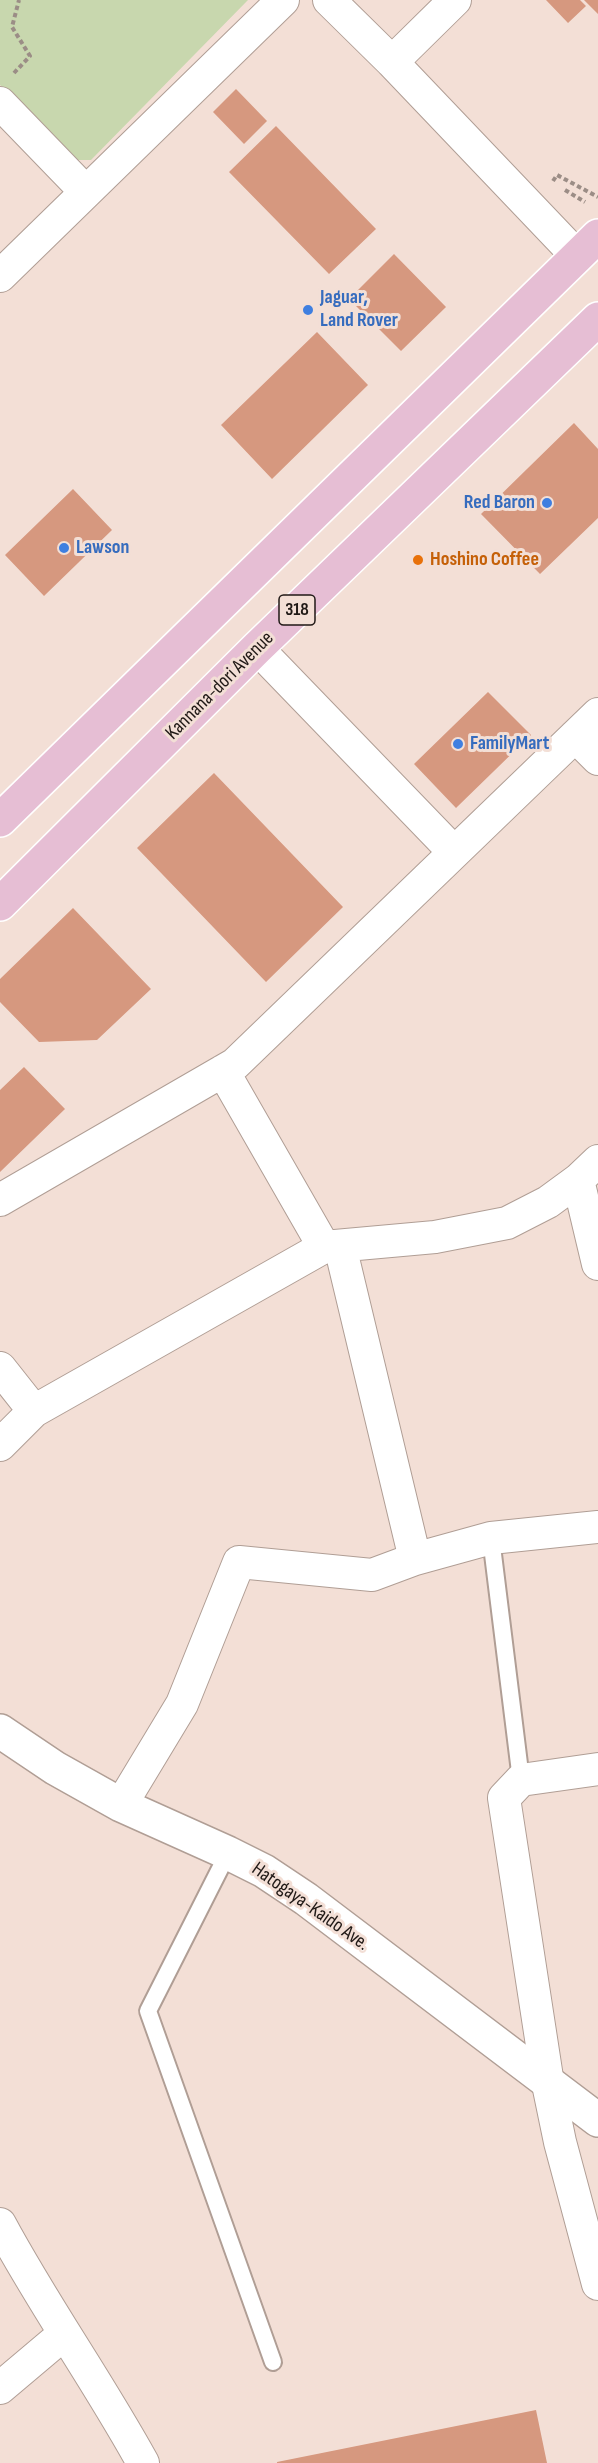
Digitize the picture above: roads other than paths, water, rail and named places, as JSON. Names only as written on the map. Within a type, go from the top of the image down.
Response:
[{"type":"main road","points":[[4,806],[587,246]]},
{"type":"main road","name":"Kannana-dori Avenue","points":[[0,904],[257,648],[598,319]]},
{"type":"main road","name":"Hatogaya-Kaido Ave.","points":[[0,1731],[56,1768],[121,1805],[264,1871],[306,1899],[598,2120]]},
{"type":"street","points":[[0,276],[283,0]]},
{"type":"street","points":[[329,0],[587,246]]},
{"type":"street","points":[[392,62],[455,0]]},
{"type":"street","points":[[0,103],[86,192]]},
{"type":"street","points":[[257,648],[454,852]]},
{"type":"street","points":[[0,1200],[235,1064],[598,714]]},
{"type":"street","points":[[575,736],[598,759]]},
{"type":"street","points":[[223,1071],[332,1246],[415,1559]]},
{"type":"street","points":[[0,1445],[34,1411],[332,1246],[435,1237],[507,1223],[548,1202],[588,1171]]},
{"type":"street","points":[[588,1171],[598,1264]]},
{"type":"street","points":[[0,1368],[34,1411]]},
{"type":"street","points":[[121,1805],[182,1704],[239,1562],[372,1575],[415,1559],[491,1538],[598,1527]]},
{"type":"street","points":[[598,1769],[520,1780],[504,1798],[548,2084],[560,2142],[598,2284]]},
{"type":"street","points":[[0,2224],[26,2272],[119,2419],[143,2463]]},
{"type":"street","points":[[0,2388],[64,2334]]},
{"type":"lane","points":[[491,1538],[520,1780]]},
{"type":"lane","points":[[228,1853],[148,2011],[273,2362]]},
{"type":"place","name":"Jaguar, Land Rover","points":[[308,310]]},
{"type":"place","name":"Red Baron","points":[[547,503]]},
{"type":"place","name":"Lawson","points":[[64,548]]},
{"type":"place","name":"Hoshino Coffee","points":[[418,560]]},
{"type":"place","name":"FamilyMart","points":[[458,744]]}]
